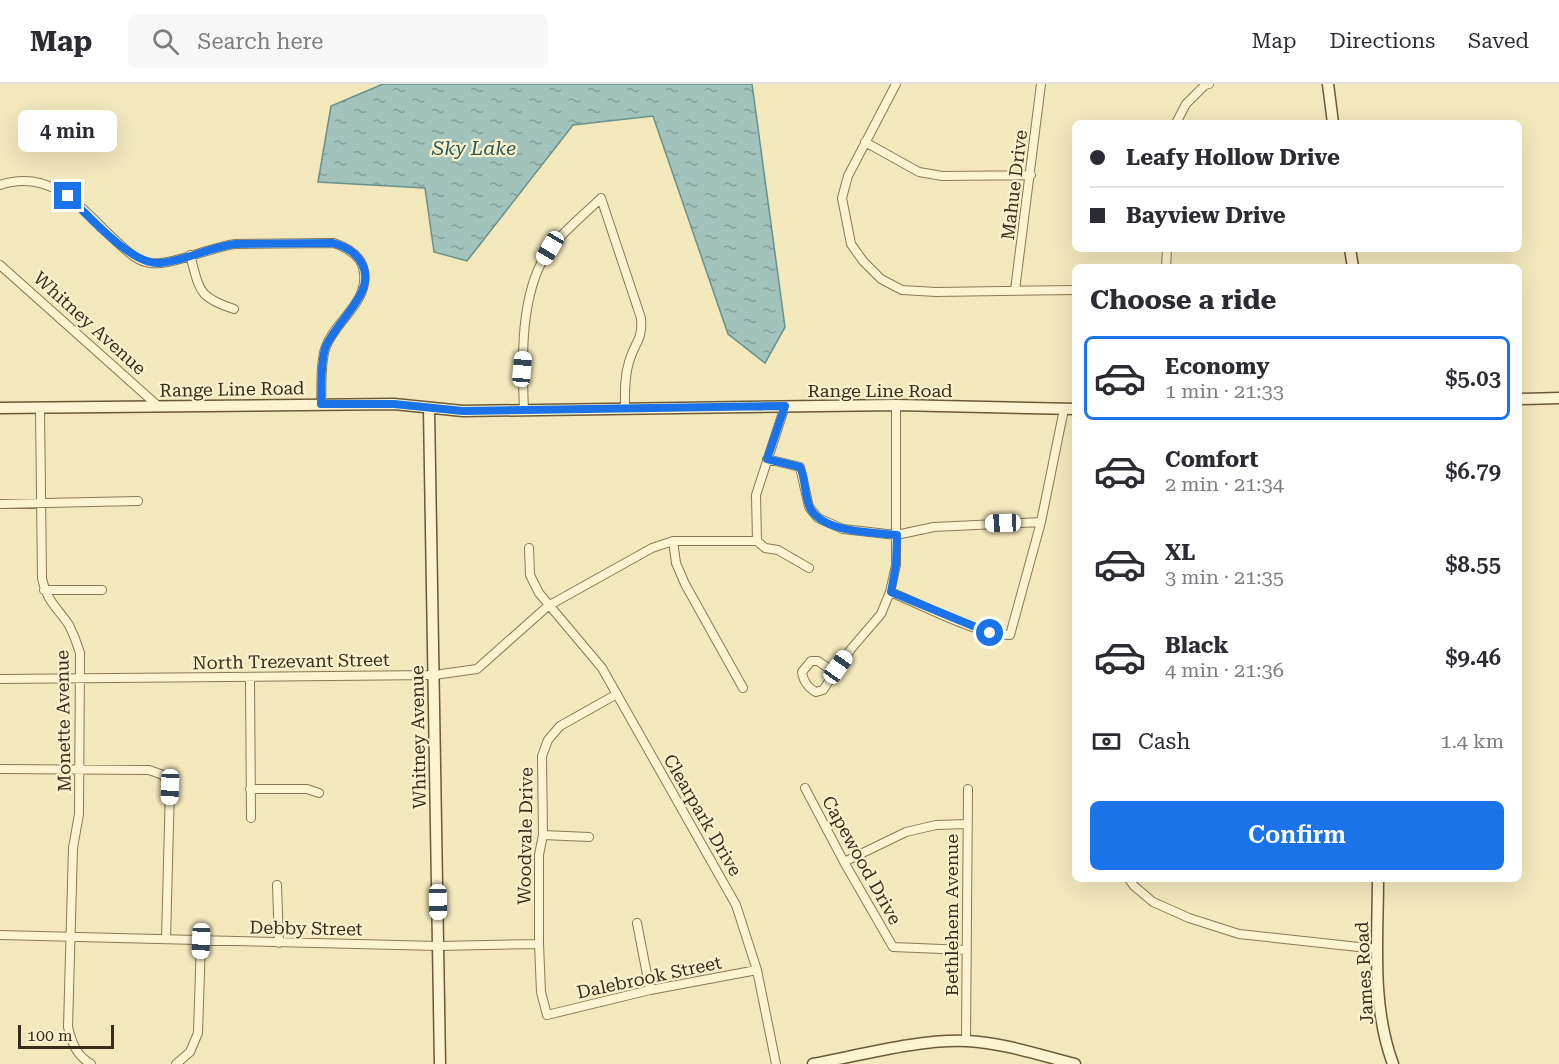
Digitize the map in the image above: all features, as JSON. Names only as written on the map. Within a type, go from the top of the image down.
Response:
[{"type":"main road","points":[[1328,84],[1333,120]]},
{"type":"main road","points":[[1522,399],[1559,398]]},
{"type":"main road","name":"Range Line Road","points":[[0,408],[394,404],[463,411],[896,405],[1072,409]]},
{"type":"main road","name":"Whitney Avenue","points":[[429,409],[440,1064]]},
{"type":"main road","name":"James Road","points":[[1378,882],[1377,949],[1381,1016],[1383,1033],[1393,1064]]},
{"type":"main road","points":[[813,1064],[927,1043],[966,1041],[1002,1046],[1075,1064]]},
{"type":"street","points":[[896,84],[848,176],[842,198],[851,244],[863,261],[881,279],[902,290],[936,292],[1072,290]]},
{"type":"street","name":"Mahue Drive","points":[[1015,290],[1041,84]]},
{"type":"street","points":[[1178,120],[1186,104],[1206,84]]},
{"type":"street","points":[[865,142],[920,172],[942,176],[1031,175]]},
{"type":"street","points":[[0,185],[14,180],[34,180],[54,188],[68,196],[130,254],[141,260],[160,263],[235,244],[333,243],[346,247],[364,266],[364,289],[330,338],[325,350],[321,404]]},
{"type":"street","points":[[524,411],[522,369],[526,324],[532,287],[538,268],[550,248],[601,198],[641,318],[642,330],[639,342],[629,360],[626,375],[625,410]]},
{"type":"street","points":[[190,255],[202,294],[210,300],[234,309]]},
{"type":"street","name":"Whitney Avenue","points":[[0,265],[158,406]]},
{"type":"street","points":[[834,673],[818,661],[811,661],[802,672],[802,678],[811,690],[816,692],[823,690],[851,649],[881,614],[891,592],[896,565],[897,535],[896,405]]},
{"type":"street","points":[[785,406],[756,495],[757,541],[765,548],[778,550],[809,568]]},
{"type":"street","name":"Monette Avenue","points":[[40,408],[42,578],[44,590],[50,602],[67,623],[80,653],[79,814],[73,848],[68,1027],[73,1046],[82,1059],[91,1064]]},
{"type":"street","points":[[891,592],[971,627],[990,633],[1010,635],[1041,522],[1064,409]]},
{"type":"street","points":[[767,459],[800,467],[810,507],[818,518],[843,529],[897,535],[934,527],[1041,522]]},
{"type":"street","points":[[0,504],[138,501]]},
{"type":"street","points":[[674,541],[676,563],[743,688]]},
{"type":"street","name":"North Trezevant Street","points":[[0,679],[434,675],[477,669],[548,606],[652,548],[674,541],[757,541]]},
{"type":"street","name":"Clearpark Drive","points":[[529,548],[530,575],[539,593],[602,668],[736,905],[757,970],[776,1064]]},
{"type":"street","points":[[44,590],[102,590]]},
{"type":"street","points":[[250,676],[251,818]]},
{"type":"street","name":"Woodvale Drive","points":[[547,1016],[541,992],[539,944],[539,855],[543,835],[542,756],[548,740],[560,726],[617,694]]},
{"type":"street","points":[[0,770],[149,770],[163,775],[170,787],[166,939]]},
{"type":"street","name":"Capewood Drive","points":[[805,788],[844,862],[893,946],[966,950]]},
{"type":"street","points":[[250,789],[307,789],[319,793]]},
{"type":"street","name":"Bethlehem Avenue","points":[[966,1041],[968,789]]},
{"type":"street","points":[[844,862],[906,831],[936,825],[967,824]]},
{"type":"street","points":[[543,835],[588,837]]},
{"type":"street","points":[[1131,882],[1153,902],[1189,918],[1239,934],[1377,949]]},
{"type":"street","points":[[277,885],[279,943]]},
{"type":"street","points":[[637,923],[651,990]]},
{"type":"street","name":"Debby Street","points":[[0,935],[72,935],[201,941],[438,946],[539,944]]},
{"type":"street","points":[[176,1064],[190,1052],[198,1033],[201,941]]},
{"type":"street","name":"Dalebrook Street","points":[[547,1016],[651,990],[757,970]]},
{"type":"water","name":"Sky Lake","points":[[383,84],[752,84],[785,327],[765,363],[728,334],[653,116],[573,125],[467,261],[434,252],[425,188],[318,182],[331,106]]},
{"type":"route","points":[[68,196],[130,254],[149,263],[160,263],[235,244],[333,243],[346,247],[356,255],[364,266],[364,289],[330,338],[325,350],[321,404],[394,404],[463,411],[785,406],[767,459],[800,467],[810,507],[818,518],[843,529],[897,535],[896,565],[891,592],[990,633]]}]
